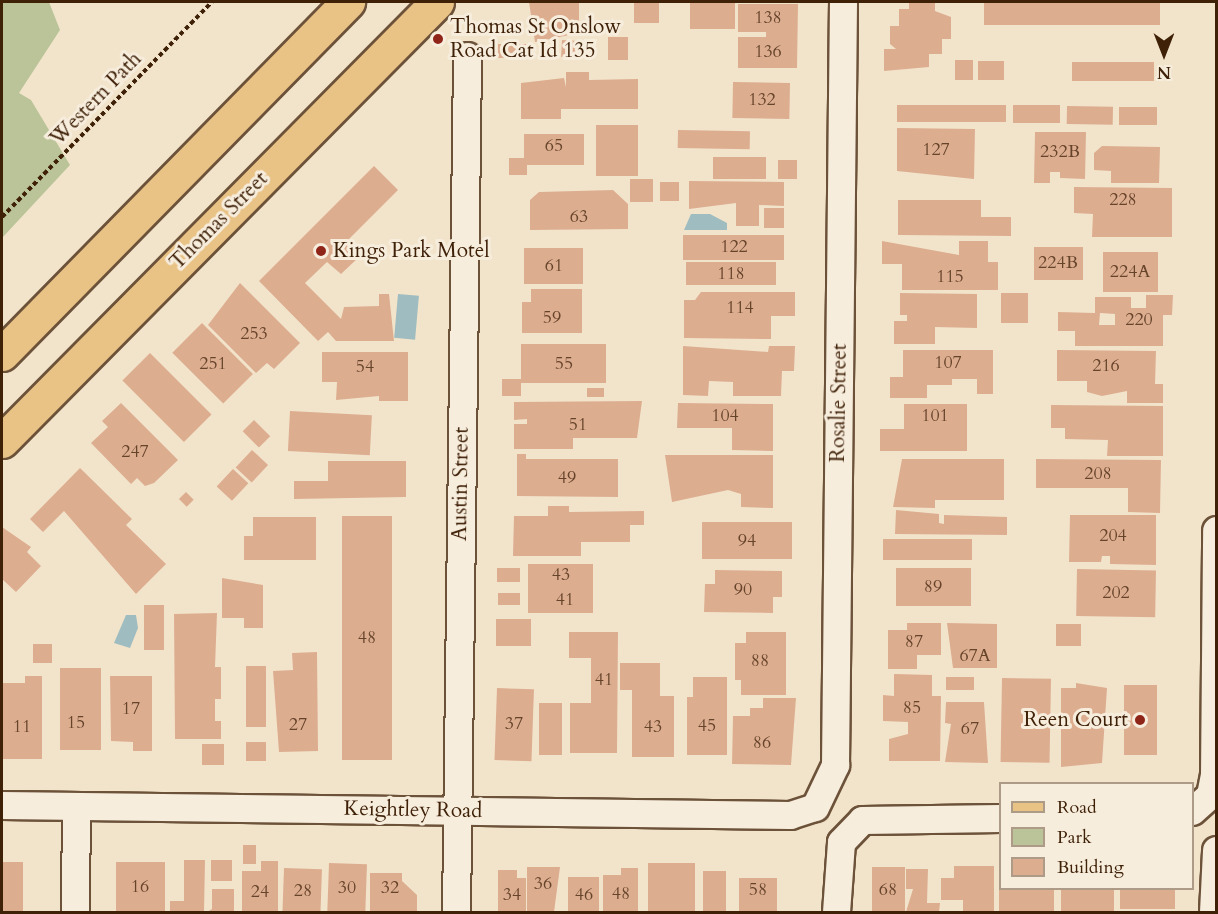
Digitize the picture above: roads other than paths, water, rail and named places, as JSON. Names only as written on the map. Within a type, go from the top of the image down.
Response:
[{"type":"main road","points":[[2,354],[348,2]]},
{"type":"main road","name":"Thomas Street","points":[[2,441],[437,2]]},
{"type":"street","name":"Rosalie Street","points":[[820,801],[835,765],[843,2]]},
{"type":"street","name":"Austin Street","points":[[456,912],[467,56]]},
{"type":"street","points":[[1196,809],[1210,795],[1214,775],[1216,530]]},
{"type":"street","name":"Keightley Road","points":[[2,805],[790,815],[820,801]]},
{"type":"street","points":[[75,912],[76,806]]},
{"type":"street","points":[[836,912],[839,852],[849,830],[873,817],[999,818]]},
{"type":"street","points":[[1213,912],[1216,850]]},
{"type":"water","points":[[691,214],[710,214],[727,223],[727,230],[684,230]]},
{"type":"water","points":[[398,294],[419,296],[415,340],[394,338]]},
{"type":"water","points":[[126,615],[136,615],[138,628],[130,648],[114,643]]},
{"type":"place","name":"Thomas St Onslow Road Cat Id 135","points":[[438,39]]},
{"type":"place","name":"Kings Park Motel","points":[[321,251]]},
{"type":"place","name":"Reen Court","points":[[1140,720]]}]
